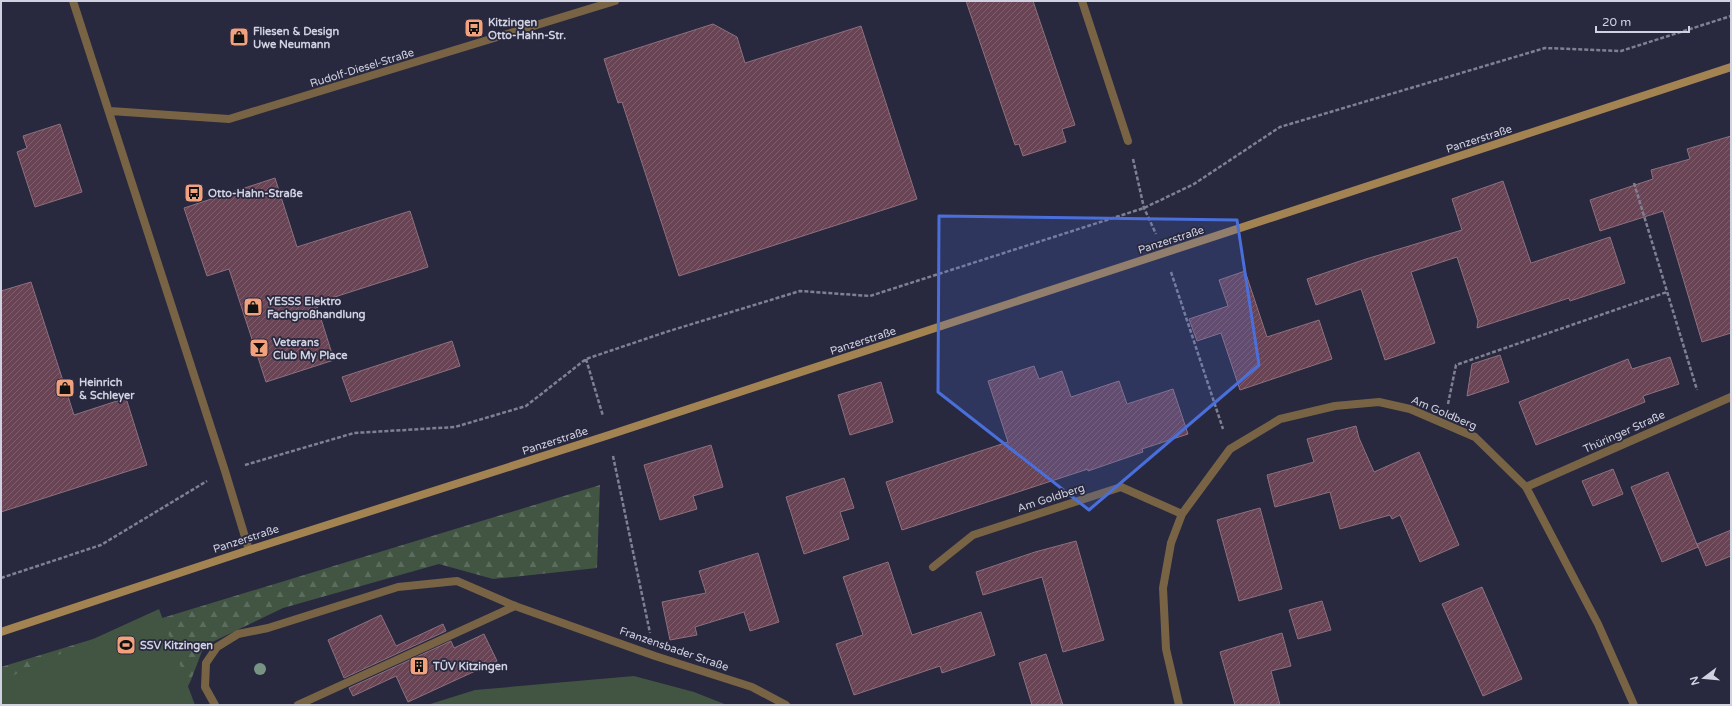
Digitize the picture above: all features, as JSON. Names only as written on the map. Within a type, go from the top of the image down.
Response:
[{"type":"main road","name":"Panzerstraße","points":[[1,632],[249,550],[609,435],[1165,254],[1731,67]]},
{"type":"street","points":[[74,1],[249,550]]},
{"type":"street","name":"Rudolf-Diesel-Straße","points":[[110,111],[229,119],[615,1]]},
{"type":"street","points":[[1082,1],[1128,141]]},
{"type":"street","name":"Thüringer Straße","points":[[1526,487],[1731,397]]},
{"type":"street","name":"Am Goldberg","points":[[1179,705],[1166,649],[1163,588],[1171,543],[1182,514],[1230,449],[1280,419],[1335,406],[1379,402],[1410,410],[1476,438],[1526,487],[1598,624],[1634,705]]},
{"type":"street","name":"Am Goldberg","points":[[933,567],[973,535],[1121,487],[1182,514]]},
{"type":"street","name":"Franzensbader Straße","points":[[215,705],[204,687],[206,663],[217,647],[238,634],[268,628],[398,587],[457,581],[515,606],[553,618],[655,656],[752,687],[786,705]]},
{"type":"street","points":[[298,705],[515,606]]},
{"type":"path","points":[[1,578],[101,545],[225,471],[354,433],[455,427],[526,406],[586,359],[666,332],[800,291],[870,296],[1144,208],[1194,184],[1280,127],[1545,48],[1621,51],[1731,16]]},
{"type":"path","points":[[1128,141],[1144,208],[1165,254],[1230,449]]},
{"type":"path","points":[[1634,183],[1703,409]]},
{"type":"path","points":[[1444,424],[1456,366],[1667,292]]},
{"type":"path","points":[[586,359],[609,435],[655,656]]},
{"type":"highlighted area","points":[[939,216],[1237,220],[1259,365],[1089,510],[938,392]]},
{"type":"green space","points":[[600,485],[597,568],[493,579],[439,564],[283,608],[204,646],[191,680],[179,705],[1,705],[1,667]]},
{"type":"green space","name":"SSV Kitzingen","points":[[159,609],[195,705],[1,705],[1,681]]},
{"type":"green space","points":[[634,676],[694,692],[727,705],[427,705],[475,690]]},
{"type":"building","points":[[966,1],[1033,1],[1075,125],[1062,129],[1066,142],[1023,156],[1019,144],[1015,145]]},
{"type":"building","points":[[713,24],[737,37],[745,63],[861,26],[917,199],[679,276],[622,102],[618,103],[604,59]]},
{"type":"building","points":[[60,124],[82,192],[35,207],[17,152],[27,148],[23,136]]},
{"type":"building","points":[[1731,136],[1731,333],[1702,342],[1663,211],[1600,231],[1590,200],[1653,179],[1651,170],[1690,159],[1687,149]]},
{"type":"building","points":[[275,178],[297,247],[410,211],[428,267],[316,303],[334,360],[266,382],[229,269],[207,276],[184,208]]},
{"type":"building","points":[[1503,181],[1531,263],[1610,237],[1625,283],[1570,301],[1569,298],[1477,328],[1478,321],[1457,257],[1411,272],[1435,343],[1385,360],[1361,289],[1316,305],[1307,279],[1366,259],[1462,230],[1452,199]]},
{"type":"building","points":[[1245,271],[1267,337],[1319,320],[1332,359],[1240,390],[1221,333],[1197,341],[1189,319],[1228,306],[1219,280]]},
{"type":"building","points":[[31,282],[74,415],[126,398],[147,465],[1,512],[1,291]]},
{"type":"building","points":[[452,341],[460,366],[351,402],[342,377]]},
{"type":"building","points":[[1500,355],[1509,382],[1467,396],[1472,364]]},
{"type":"building","points":[[1670,357],[1679,384],[1643,396],[1645,402],[1536,445],[1519,402],[1628,359],[1632,369]]},
{"type":"building","points":[[1034,366],[1039,379],[1062,371],[1071,397],[1119,381],[1127,404],[1173,389],[1188,434],[1142,449],[1143,452],[1088,471],[1088,469],[902,530],[886,482],[1008,442],[988,381]]},
{"type":"building","points":[[881,382],[893,422],[850,435],[838,395]]},
{"type":"building","points":[[1356,426],[1359,438],[1374,472],[1419,452],[1459,545],[1420,562],[1400,515],[1392,519],[1390,515],[1340,529],[1330,492],[1275,507],[1267,475],[1314,462],[1307,439]]},
{"type":"building","points":[[711,445],[723,487],[693,496],[697,509],[660,520],[644,465]]},
{"type":"building","points":[[1613,469],[1623,494],[1593,506],[1582,481]]},
{"type":"building","points":[[1668,472],[1698,547],[1662,562],[1631,487]]},
{"type":"building","points":[[844,478],[854,508],[840,512],[849,539],[804,554],[786,497]]},
{"type":"building","points":[[1260,508],[1282,589],[1239,601],[1217,520]]},
{"type":"building","points":[[1731,530],[1731,556],[1706,566],[1697,544]]},
{"type":"building","points":[[1076,541],[1104,640],[1063,652],[1042,577],[983,595],[976,572],[1035,552]]},
{"type":"building","points":[[758,553],[779,622],[750,631],[744,612],[695,627],[697,635],[670,640],[662,602],[706,593],[699,571]]},
{"type":"building","points":[[888,562],[912,635],[981,612],[995,655],[942,673],[940,666],[854,695],[836,644],[863,635],[843,577]]},
{"type":"building","points":[[1482,587],[1522,679],[1483,696],[1442,604]]},
{"type":"building","points":[[1322,601],[1331,630],[1298,639],[1289,610]]},
{"type":"building","points":[[381,615],[396,646],[443,624],[446,631],[344,678],[328,640]]},
{"type":"building","points":[[1282,633],[1291,666],[1271,671],[1280,705],[1235,705],[1220,652]]},
{"type":"building","name":"TÜV Kitzingen","points":[[484,634],[497,661],[408,702],[396,676],[353,696],[349,688],[451,641],[454,648]]},
{"type":"building","points":[[1046,654],[1063,705],[1032,705],[1019,663]]},
{"type":"place","name":"Kitzingen Otto-Hahn-Str.","points":[[474,28]]},
{"type":"place","name":"Fliesen & Design Uwe Neumann","points":[[239,37]]},
{"type":"place","name":"Otto-Hahn-Straße","points":[[194,193]]},
{"type":"place","name":"YESSS Elektro Fachgroßhandlung","points":[[253,307]]},
{"type":"place","name":"Veterans Club My Place","points":[[259,348]]},
{"type":"place","name":"Heinrich & Schleyer","points":[[65,388]]},
{"type":"place","name":"SSV Kitzingen","points":[[126,645]]},
{"type":"place","name":"TÜV Kitzingen","points":[[419,666]]}]
